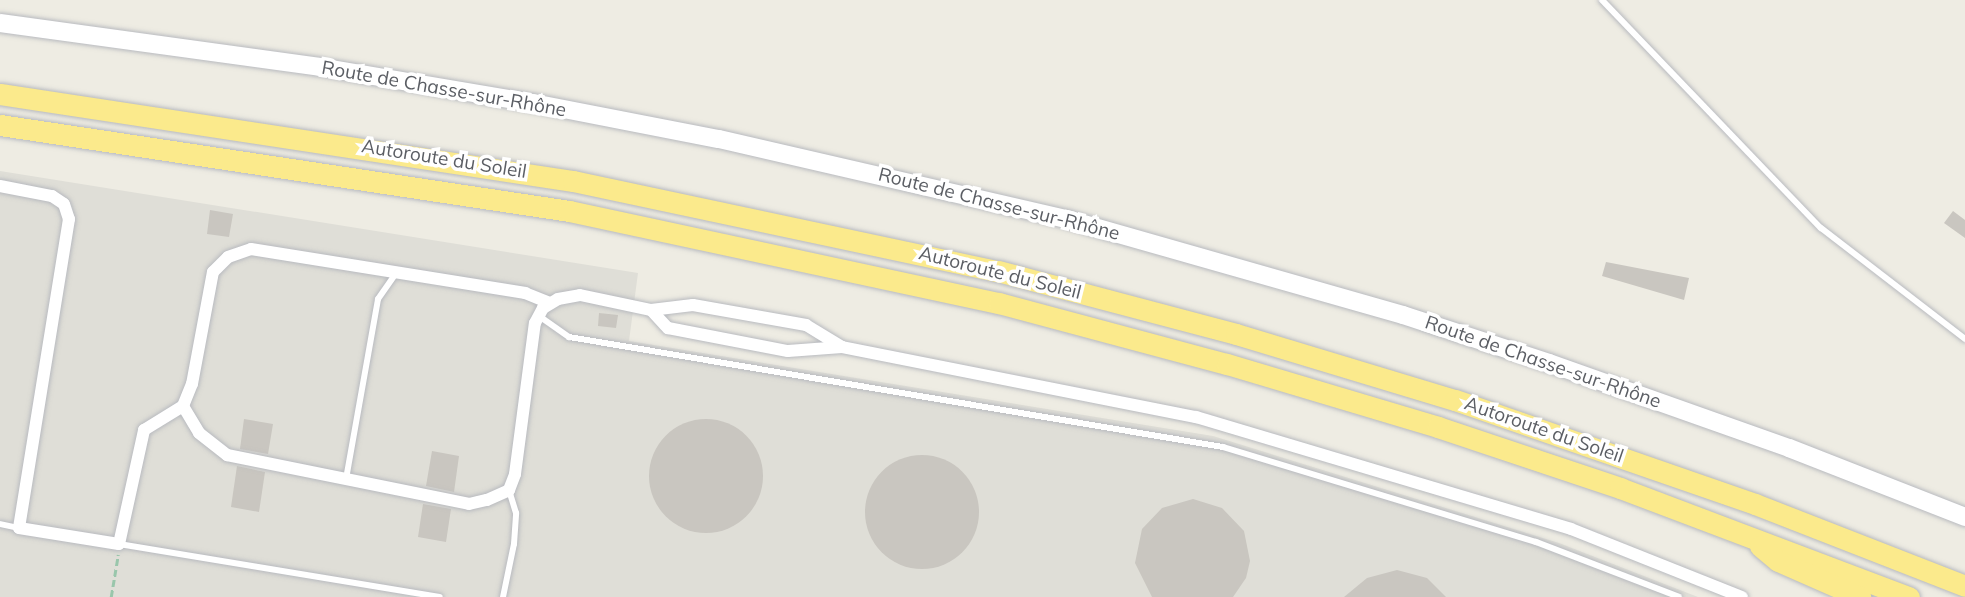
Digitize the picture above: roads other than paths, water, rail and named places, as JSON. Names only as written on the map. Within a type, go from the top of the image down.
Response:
[{"type":"highway","name":"Autoroute du Soleil","points":[[0,94],[573,180],[998,271],[1236,334],[1455,400],[1742,499],[1965,586]]},
{"type":"highway","name":"Autoroute du Soleil","points":[[0,125],[569,211],[973,297],[1371,407],[1749,535],[1909,597]]},
{"type":"highway","points":[[1749,535],[1777,561],[1860,597]]},
{"type":"main road","name":"Route de Chasse-sur-Rhône","points":[[0,23],[320,67],[573,111],[786,153],[1066,219],[1403,315],[1536,359],[1752,434],[1965,517]]},
{"type":"street","points":[[0,186],[52,196],[64,204],[69,219],[19,527],[120,544],[144,430],[183,406],[192,384],[213,272],[228,257],[251,249],[525,293],[550,303]]},
{"type":"street","points":[[183,406],[199,433],[227,455],[470,504],[509,490],[539,316],[550,303],[580,295],[651,310],[693,305],[793,323],[842,347],[1195,417],[1571,529],[1742,597]]},
{"type":"street","points":[[651,310],[668,328],[788,351],[842,347]]},
{"type":"lane","points":[[1602,0],[1821,228],[1965,339]]},
{"type":"lane","points":[[346,479],[378,299],[397,272]]},
{"type":"lane","points":[[539,316],[569,337],[1223,447],[1536,542],[1679,597]]},
{"type":"lane","points":[[503,597],[514,544],[516,513],[509,490]]},
{"type":"lane","points":[[0,524],[19,527]]},
{"type":"lane","points":[[120,544],[440,597]]}]
